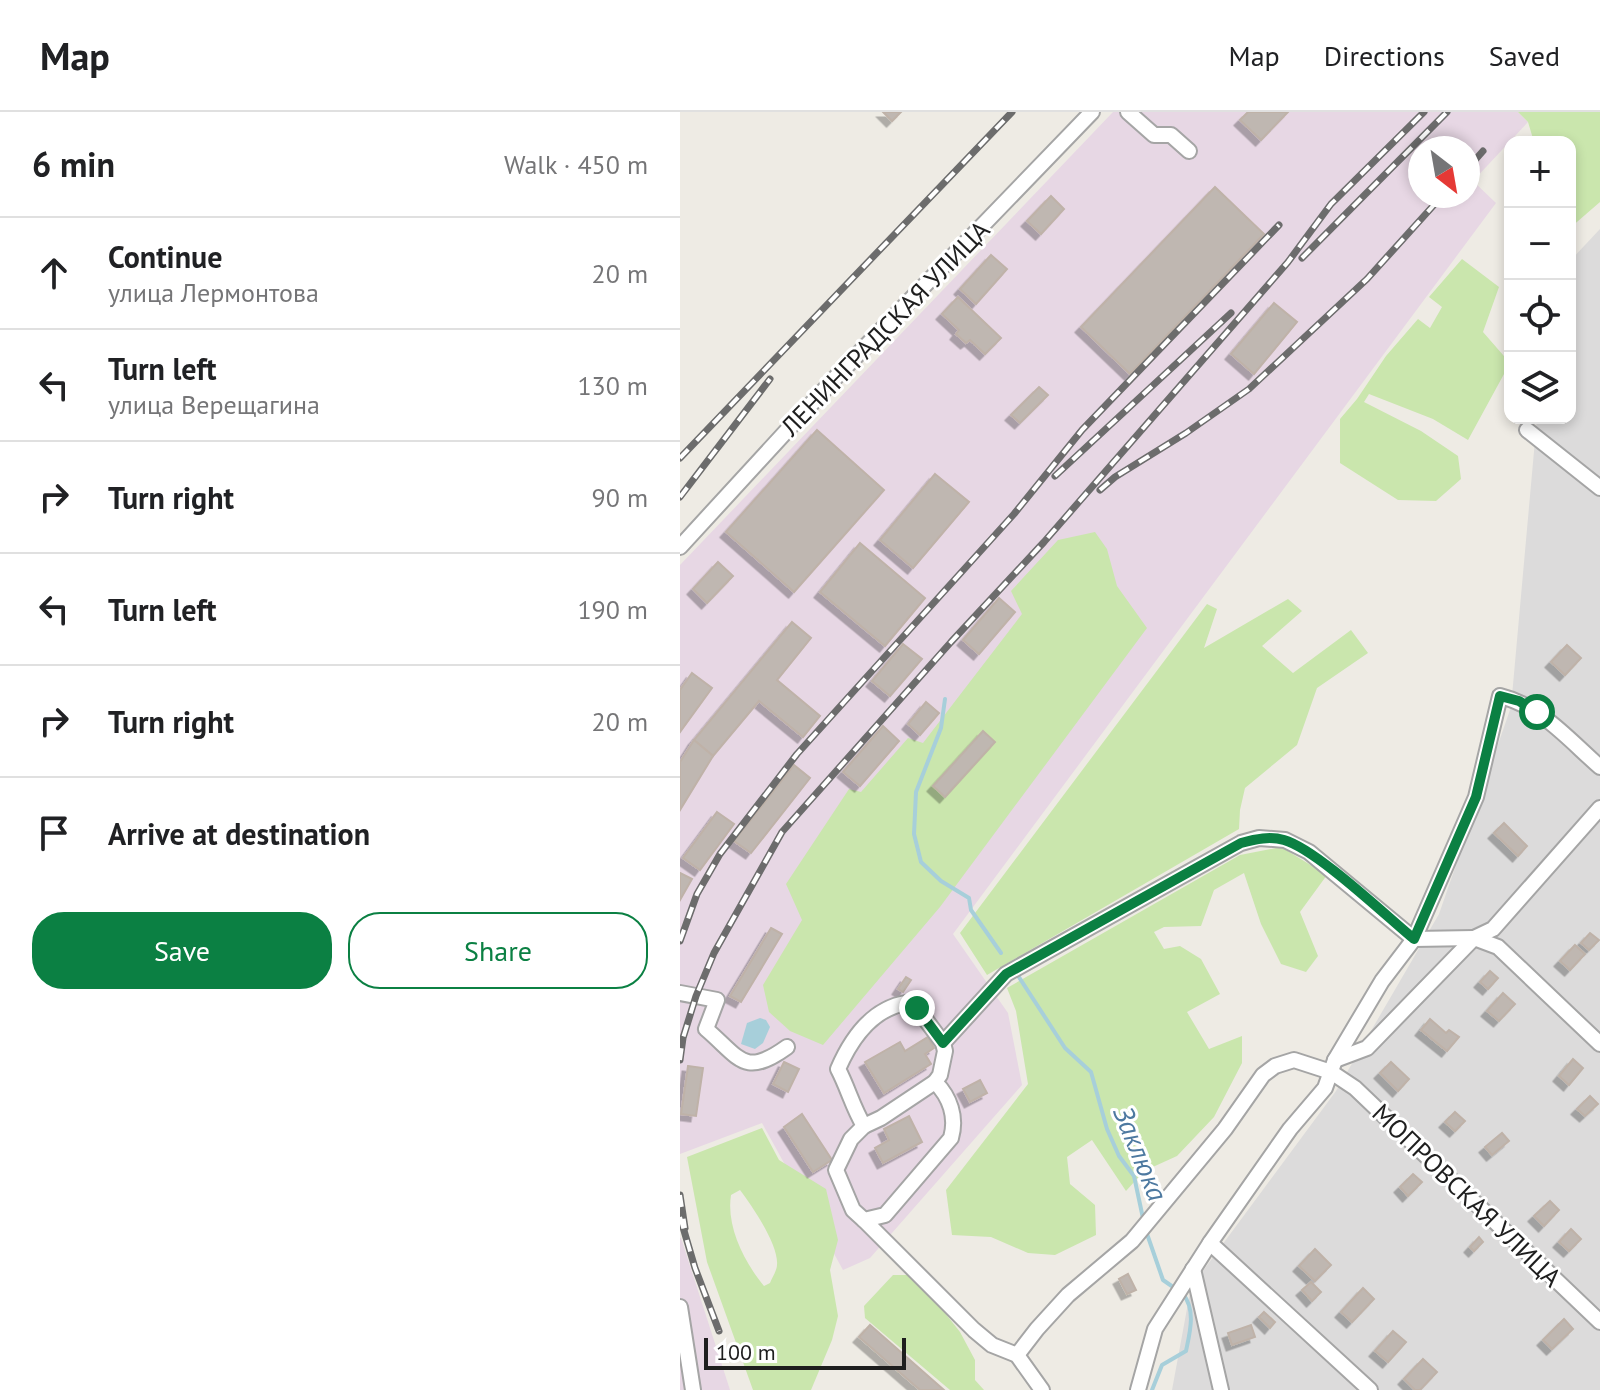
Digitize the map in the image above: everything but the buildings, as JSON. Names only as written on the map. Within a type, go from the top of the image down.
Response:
[{"type":"street","name":"ЛЕНИНГРАДСКАЯ УЛИЦА","points":[[680,547],[837,376],[1092,112]]},
{"type":"street","points":[[1128,112],[1154,135],[1171,135],[1189,151]]},
{"type":"street","points":[[1527,430],[1600,488]]},
{"type":"street","points":[[1138,1390],[1155,1329],[1210,1243],[1290,1129],[1325,1088],[1333,1066],[1382,981],[1414,939],[1476,797],[1500,696],[1519,701],[1537,712],[1600,767]]},
{"type":"street","points":[[1333,1066],[1367,1048],[1474,938],[1493,929],[1600,808]]},
{"type":"street","points":[[943,1043],[1006,974],[1241,843],[1259,838],[1285,840],[1309,852],[1414,939],[1474,938],[1498,947],[1600,1044]]},
{"type":"street","points":[[680,993],[717,1000],[706,1029],[742,1061],[756,1065],[787,1047]]},
{"type":"street","points":[[864,1126],[853,1109],[850,1093],[838,1069],[858,1031],[890,1006],[906,1003],[917,1008],[943,1043],[945,1051],[940,1075],[935,1082],[864,1126],[851,1139],[836,1170],[853,1210],[974,1330],[992,1345],[1017,1355],[1042,1390]]},
{"type":"street","name":"МОПРОВСКАЯ УЛИЦА","points":[[1017,1355],[1068,1295],[1132,1241],[1225,1129],[1263,1075],[1275,1066],[1294,1060],[1333,1066],[1600,1322]]},
{"type":"street","points":[[864,1220],[885,1215],[951,1138],[955,1123],[942,1089],[935,1082]]},
{"type":"street","points":[[1210,1243],[1370,1390]]},
{"type":"street","points":[[1193,1269],[1221,1390]]},
{"type":"street","points":[[680,1307],[693,1390]]},
{"type":"shaded area","points":[[1113,112],[1518,112],[1528,122],[1515,136],[1504,136],[1504,148],[1480,173],[1480,136],[1408,136],[1408,208],[1480,208],[1480,188],[1496,203],[953,934],[1008,1013],[1022,1085],[870,1258],[843,1270],[762,1123],[680,1154],[680,565]]},
{"type":"shaded area","points":[[1600,229],[1600,1390],[1172,1390],[1191,1287],[1336,1091],[1439,914],[1511,707],[1536,424],[1576,424],[1576,255]]},
{"type":"shaded area","points":[[681,1238],[730,1390],[680,1390]]},
{"type":"green space","points":[[1518,112],[1600,112],[1600,202],[1576,223],[1576,136],[1532,136],[1528,122]]},
{"type":"green space","points":[[1462,259],[1499,287],[1483,332],[1504,356],[1504,374],[1468,440],[1433,419],[1369,394],[1364,402],[1421,431],[1458,456],[1461,479],[1436,501],[1398,500],[1340,463],[1340,419],[1386,356],[1418,319],[1430,328],[1442,307],[1429,297]]},
{"type":"green space","points":[[1095,532],[1107,549],[1117,586],[1147,628],[940,907],[823,1045],[790,1031],[769,1012],[763,985],[802,920],[786,884],[849,789],[861,792],[908,738],[923,743],[1022,614],[1011,591],[1058,540]]},
{"type":"green space","points":[[1288,599],[1302,611],[1262,646],[1293,673],[1351,630],[1368,653],[1317,688],[1297,745],[1245,788],[1239,829],[987,975],[960,933],[1207,604],[1217,609],[1204,648]]},
{"type":"green space","points":[[1281,847],[1327,875],[1300,912],[1318,956],[1306,972],[1281,964],[1261,924],[1244,873],[1214,890],[1201,926],[1164,927],[1154,932],[1164,949],[1180,946],[1201,959],[1220,994],[1187,1012],[1209,1049],[1242,1036],[1242,1063],[1214,1117],[1177,1156],[1144,1171],[1126,1191],[1092,1140],[1067,1157],[1070,1184],[1095,1205],[1096,1235],[1055,1255],[1028,1253],[991,1237],[952,1235],[946,1190],[1028,1084],[1016,1011],[1007,988],[1240,855]]},
{"type":"green space","points":[[762,1128],[779,1160],[826,1189],[838,1240],[830,1270],[838,1316],[832,1340],[811,1390],[753,1390],[707,1262],[687,1157]],"holes":[[[740,1190],[774,1247],[777,1265],[770,1283],[764,1286],[743,1255],[734,1231],[731,1195]]]},
{"type":"green space","points":[[893,1275],[915,1275],[960,1332],[975,1360],[975,1380],[984,1390],[950,1390],[865,1318],[864,1306]]},
{"type":"water","points":[[760,1018],[766,1020],[770,1027],[763,1043],[755,1049],[741,1044],[747,1023]]},
{"type":"waterway","name":"Заклюка","points":[[945,699],[941,728],[916,792],[914,834],[921,862],[941,881],[969,898],[971,910],[1001,953]]},
{"type":"waterway","name":"Заклюка","points":[[1017,974],[1065,1048],[1091,1072],[1107,1129],[1119,1156],[1134,1176],[1144,1223]]},
{"type":"waterway","name":"Заклюка","points":[[1146,1231],[1163,1280],[1176,1289]]},
{"type":"waterway","name":"Заклюка","points":[[1152,1390],[1162,1365],[1186,1351],[1191,1314],[1183,1294]]},
{"type":"railway","points":[[680,458],[1012,112]]},
{"type":"railway","points":[[680,1060],[683,1038],[696,996],[714,953],[782,832],[1044,542],[1288,262],[1331,204],[1424,112]]},
{"type":"railway","points":[[1302,258],[1447,112]]},
{"type":"railway","points":[[1480,154],[1483,151]]},
{"type":"railway","points":[[1100,490],[1249,389],[1367,279],[1431,208]]},
{"type":"railway","points":[[680,941],[697,894],[720,854],[797,754],[1014,514],[1082,430],[1279,225]]},
{"type":"railway","points":[[1055,476],[1231,313]]},
{"type":"railway","points":[[680,497],[770,379]]},
{"type":"railway","points":[[680,1195],[685,1228]]},
{"type":"railway","points":[[680,1217],[719,1331]]},
{"type":"route","points":[[917,1008],[943,1043],[1006,974],[1241,843],[1259,838],[1285,840],[1309,852],[1414,939],[1476,797],[1500,696],[1519,701],[1537,712]]}]
